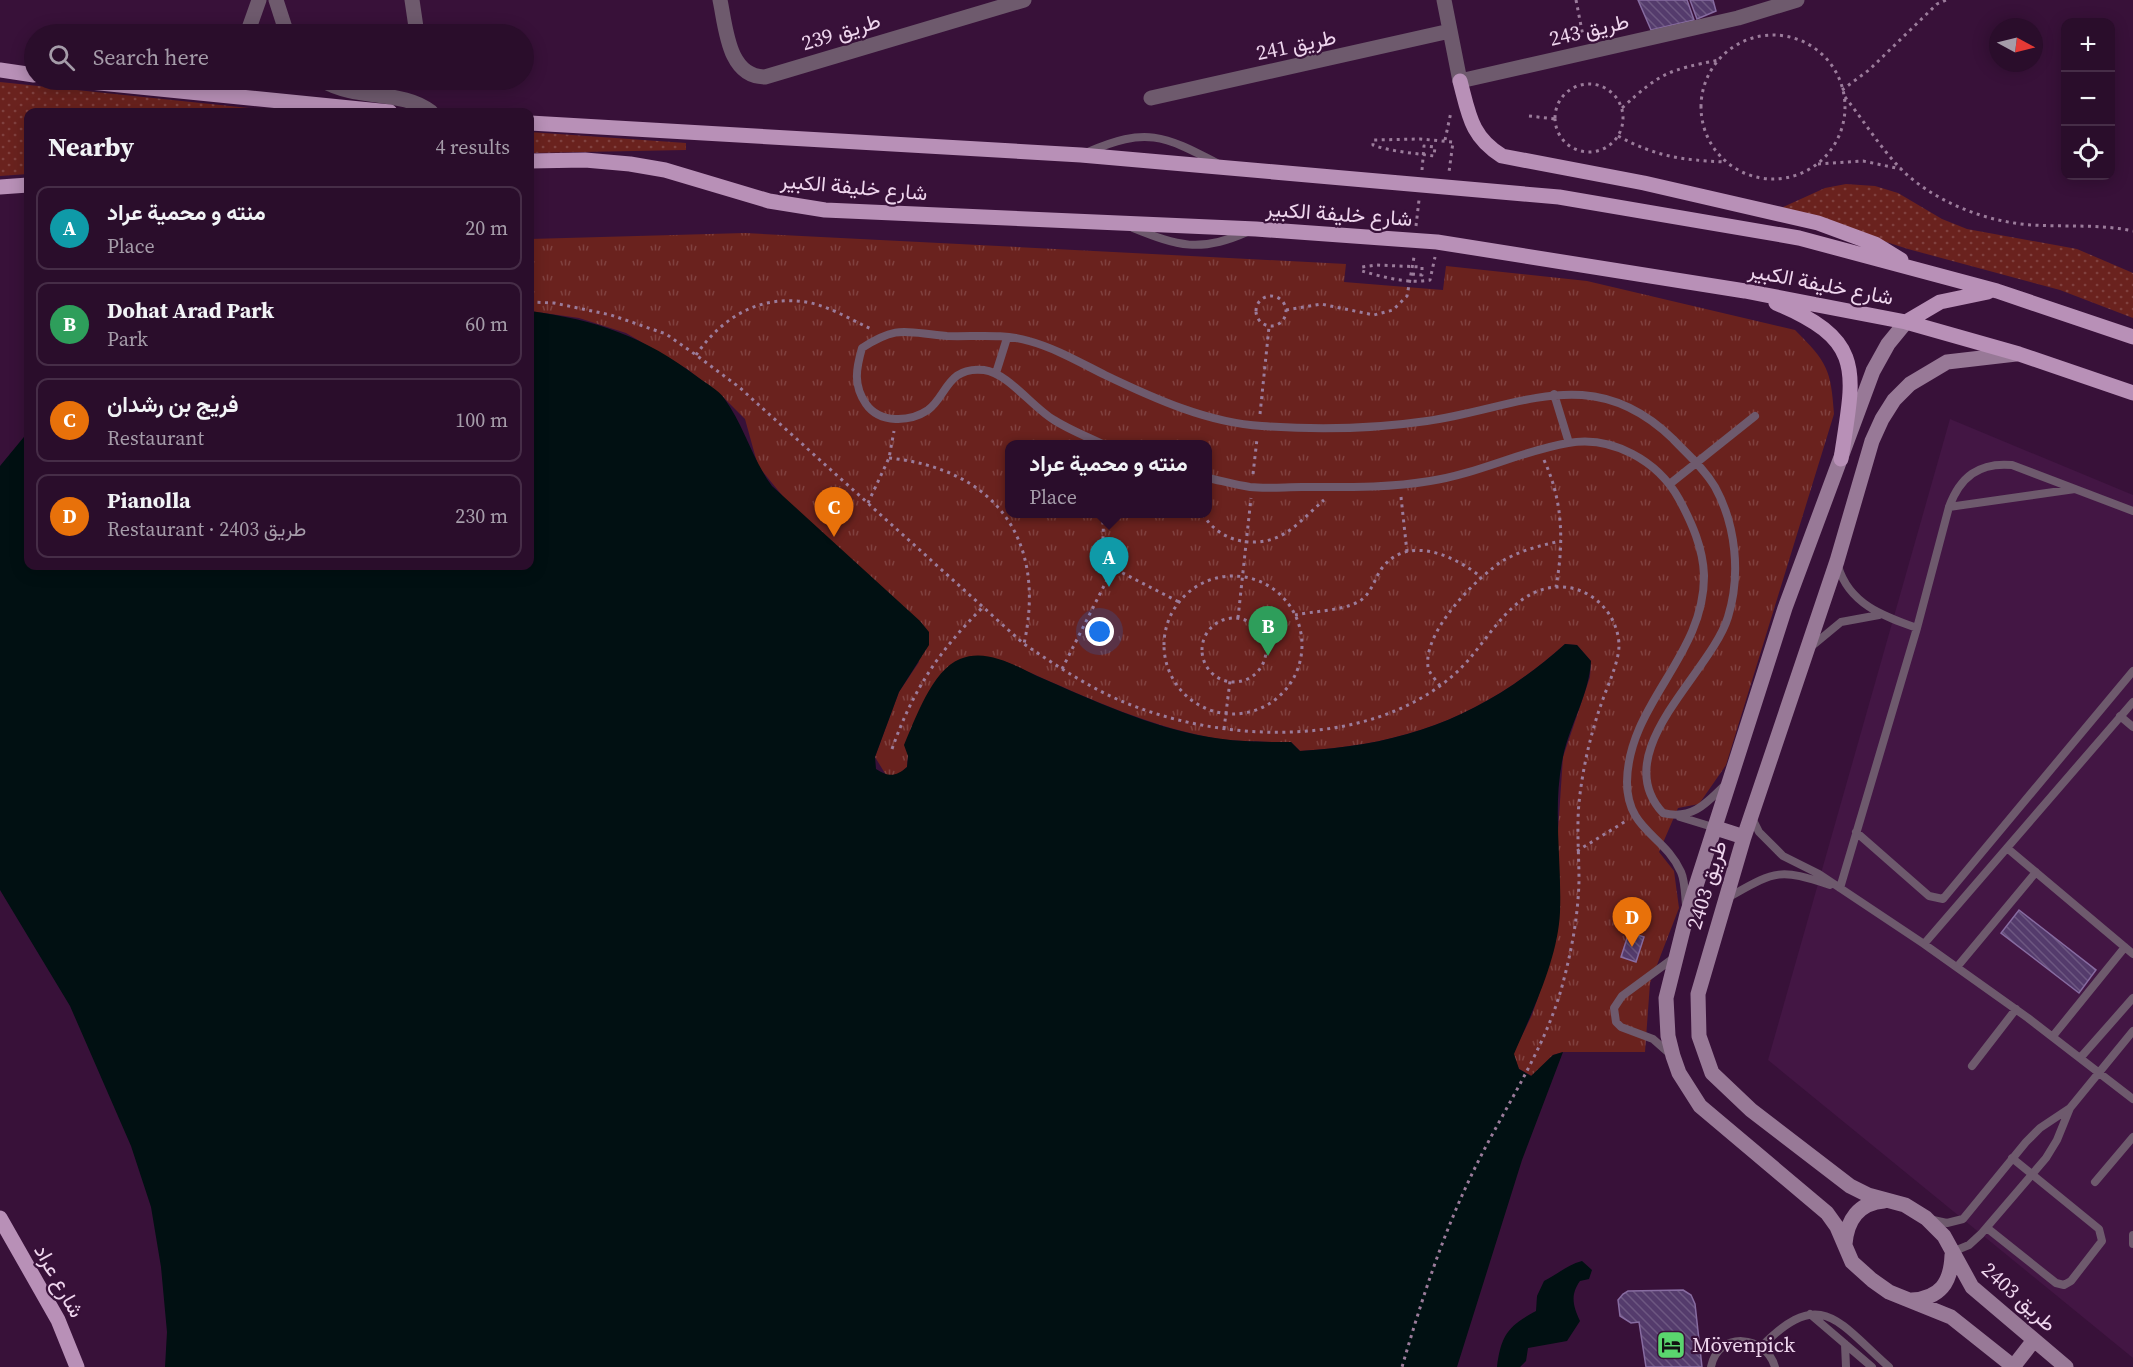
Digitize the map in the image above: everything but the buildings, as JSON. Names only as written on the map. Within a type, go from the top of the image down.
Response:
[{"type":"main road","points":[[0,70],[24,74]]},
{"type":"main road","points":[[1460,81],[1476,134],[1488,147],[1502,156],[1644,183],[1818,223],[1875,244],[1916,269]]},
{"type":"main road","points":[[182,90],[352,108]]},
{"type":"main road","name":"شارع خليفة الكبير","points":[[534,123],[1081,156],[1448,185],[1559,197],[1799,238],[1997,291],[2133,338]]},
{"type":"main road","name":"شارع خليفة الكبير","points":[[534,162],[585,160],[630,164],[665,170],[769,201],[825,210],[1256,229],[1437,242],[1745,291],[1906,322],[2019,354],[2133,393]]},
{"type":"main road","points":[[0,187],[24,185]]},
{"type":"main road","points":[[1745,291],[1819,324],[1838,340],[1848,366],[1850,394],[1841,459]]},
{"type":"main road","points":[[1906,322],[1940,302],[1978,292],[1997,291]]},
{"type":"main road","name":"طريق 2403","points":[[1906,322],[1888,344],[1873,371],[1785,608],[1687,914],[1666,998],[1668,1036],[1679,1073],[1700,1106],[1827,1213],[1838,1227],[1852,1262],[1872,1280],[1908,1300],[1932,1307],[1951,1317],[2014,1367]]},
{"type":"main road","name":"طريق 2403","points":[[2019,354],[1947,362],[1910,384],[1894,400],[1872,441],[1837,561],[1724,900],[1698,994],[1698,1036],[1712,1073],[1751,1110],[1850,1186],[1868,1195],[1905,1206],[1926,1218],[1944,1236],[1972,1287],[2066,1367]]},
{"type":"main road","points":[[1716,828],[1744,837]]},
{"type":"main road","points":[[1845,1246],[1846,1227],[1856,1212],[1871,1202],[1890,1201]]},
{"type":"main road","name":"شارع عراد","points":[[0,1218],[58,1320],[77,1367]]},
{"type":"main road","points":[[1908,1300],[1927,1299],[1943,1288],[1952,1271],[1952,1252]]},
{"type":"main road","points":[[2014,1367],[2034,1340]]},
{"type":"street","points":[[251,24],[259,0]]},
{"type":"street","points":[[276,0],[284,24]]},
{"type":"street","points":[[412,0],[416,24]]},
{"type":"street","name":"طريق 239","points":[[720,0],[732,53],[738,65],[746,74],[765,77],[1024,0]]},
{"type":"street","points":[[1444,0],[1460,81]]},
{"type":"street","name":"طريق 243","points":[[1460,81],[1738,18],[1797,0]]},
{"type":"street","name":"طريق 241","points":[[1151,98],[1450,31]]},
{"type":"street","points":[[345,90],[409,101],[423,108]]},
{"type":"lane","points":[[1081,156],[1120,139],[1150,137],[1179,144],[1227,167]]},
{"type":"lane","points":[[1095,440],[1053,420],[996,373],[983,370],[964,372],[946,384],[929,409],[912,417],[895,420],[879,416],[867,406],[857,389],[856,371],[862,348],[884,334],[903,331],[1029,341],[1139,391],[1200,413],[1259,426],[1374,427],[1430,420],[1524,398],[1554,394],[1591,396],[1630,406],[1663,430],[1697,463],[1715,487],[1728,522],[1735,552],[1735,585],[1728,618],[1715,645],[1670,709],[1655,737],[1648,758],[1646,777],[1655,805],[1663,813],[1716,828]]},
{"type":"lane","points":[[996,373],[1007,338]]},
{"type":"lane","points":[[1554,394],[1569,443]]},
{"type":"lane","points":[[1671,483],[1755,416]]},
{"type":"lane","points":[[1212,479],[1252,488],[1340,487],[1431,481],[1569,443],[1594,443],[1619,447],[1645,461],[1671,483],[1699,543],[1704,575],[1701,609],[1691,639],[1650,703],[1630,754],[1627,780],[1628,801],[1638,823],[1668,850],[1682,874],[1687,914]]},
{"type":"lane","points":[[1840,888],[1917,628],[1949,507],[1955,491],[1965,478],[1978,468],[1995,464],[2012,465],[2130,509],[2133,519]]},
{"type":"lane","points":[[1949,507],[2076,489]]},
{"type":"lane","points":[[1837,561],[1847,586],[1855,596],[1879,615],[1917,628]]},
{"type":"lane","points":[[1808,650],[1841,622],[1879,615]]},
{"type":"lane","points":[[1856,832],[1929,896],[1938,900],[1943,899],[2133,671]]},
{"type":"lane","points":[[1924,944],[2133,702]]},
{"type":"lane","points":[[2120,716],[2133,727]]},
{"type":"lane","points":[[1680,817],[1701,808],[1731,780]]},
{"type":"lane","points":[[1751,815],[1770,845],[1795,863],[1840,888],[1957,967],[2053,1036],[2133,1099]]},
{"type":"lane","points":[[2007,848],[2133,954]]},
{"type":"lane","points":[[1791,873],[1795,863]]},
{"type":"lane","points":[[1957,967],[2036,872]]},
{"type":"lane","points":[[1724,900],[1777,873],[1791,873],[1840,888]]},
{"type":"lane","points":[[2053,1036],[2125,947]]},
{"type":"lane","points":[[1673,1056],[1653,1039],[1622,1027],[1616,1022],[1614,1008],[1622,996],[1677,956]]},
{"type":"lane","points":[[2081,1057],[2133,998]]},
{"type":"lane","points":[[1972,1066],[2016,1009]]},
{"type":"lane","points":[[1952,1252],[1970,1245],[2032,1174],[2057,1140],[2070,1108],[2133,1031]]},
{"type":"lane","points":[[1926,1218],[1947,1223],[1963,1219],[2040,1128],[2070,1108]]},
{"type":"lane","points":[[2095,1182],[2133,1137]]},
{"type":"lane","points":[[1987,1228],[2056,1283],[2064,1285],[2071,1281],[2100,1245],[2101,1233],[2013,1158]]},
{"type":"lane","points":[[2133,1235],[2133,1244]]},
{"type":"lane","points":[[1810,1314],[1872,1367]]},
{"type":"lane","points":[[1762,1346],[1787,1322],[1810,1314],[1834,1319],[1889,1367]]},
{"type":"lane","points":[[1711,1367],[1716,1354],[1731,1342],[1749,1341],[1762,1346],[1772,1357],[1775,1367]]},
{"type":"lane","points":[[1845,1344],[1846,1367]]},
{"type":"lane","points":[[1861,1358],[1869,1350]]},
{"type":"path","points":[[1576,0],[1587,52]]},
{"type":"path","points":[[1842,90],[1869,70],[1937,4],[1946,0]]},
{"type":"path","points":[[1902,170],[1863,160],[1817,165],[1795,176],[1770,179],[1746,175],[1725,162],[1708,139],[1701,112],[1705,84],[1719,60],[1736,45],[1756,37],[1779,35],[1800,41],[1820,52],[1834,69],[1844,95],[1902,170],[1939,197],[1982,216],[2030,225],[2114,227],[2133,231]]},
{"type":"path","points":[[1622,108],[1647,85],[1675,68],[1719,60]]},
{"type":"path","points":[[1590,84],[1604,87],[1615,96],[1622,108],[1623,118],[1618,136],[1608,147],[1595,152],[1580,151],[1567,145],[1558,133],[1555,119],[1557,105],[1565,94],[1577,86],[1590,84]]},
{"type":"path","points":[[1817,165],[1832,147],[1842,126],[1844,95]]},
{"type":"path","points":[[1528,116],[1555,119]]},
{"type":"path","points":[[1618,136],[1657,155],[1676,159],[1725,162]]},
{"type":"path","points":[[1421,181],[1424,146],[1435,147],[1434,156],[1382,148],[1373,145],[1373,140],[1411,138],[1453,142],[1448,185]]},
{"type":"path","points":[[1416,228],[1420,192]]},
{"type":"path","points":[[1412,274],[1422,275],[1422,267],[1376,265],[1362,267],[1362,271],[1376,275],[1410,280],[1430,280],[1437,242]]},
{"type":"path","points":[[1286,310],[1321,304],[1374,315],[1393,310],[1407,296],[1414,251]]},
{"type":"path","points":[[1272,296],[1279,298],[1286,310],[1282,322],[1269,327],[1263,325],[1256,313],[1260,301],[1272,296]]},
{"type":"path","points":[[696,355],[711,333],[733,316],[758,305],[785,300],[812,304],[884,334]]},
{"type":"path","points":[[534,302],[554,303],[611,315],[666,334],[740,387],[1024,644],[1062,669],[1119,700],[1171,718],[1224,729],[1303,731],[1342,726],[1386,715],[1414,703],[1440,686],[1461,668],[1512,608],[1532,594],[1556,587],[1580,590],[1601,603],[1615,623],[1619,648],[1588,751],[1580,794],[1576,920],[1570,958],[1559,996],[1526,1070],[1466,1186],[1432,1269],[1401,1367]]},
{"type":"path","points":[[1238,618],[1269,327]]},
{"type":"path","points":[[868,503],[889,458],[895,420]]},
{"type":"path","points":[[1540,451],[1559,504],[1561,541],[1556,587]]},
{"type":"path","points":[[889,458],[915,461],[950,471],[981,490],[1005,514]]},
{"type":"path","points":[[1400,483],[1407,552]]},
{"type":"path","points":[[1207,518],[1217,531],[1231,538],[1246,542],[1265,542],[1282,535],[1340,487]]},
{"type":"path","points":[[1007,518],[1023,550],[1031,587],[1024,644]]},
{"type":"path","points":[[1101,518],[1102,554],[1113,568],[1179,602]]},
{"type":"path","points":[[1440,686],[1428,669],[1428,659],[1437,632],[1456,602],[1481,577],[1515,555],[1533,547],[1561,541]]},
{"type":"path","points":[[1295,615],[1358,602],[1369,593],[1382,568],[1393,558],[1407,552],[1427,551],[1447,555],[1465,564],[1481,577]]},
{"type":"path","points":[[1062,669],[1113,568]]},
{"type":"path","points":[[1243,577],[1268,585],[1279,593],[1295,615],[1300,627],[1302,647],[1293,680],[1286,690],[1265,707],[1239,715],[1226,715],[1194,703],[1172,679],[1164,653],[1164,639],[1166,626],[1179,602],[1189,592],[1214,578],[1243,577]]},
{"type":"path","points":[[892,749],[906,709],[927,672],[952,638],[983,607]]},
{"type":"path","points":[[1238,618],[1254,624],[1259,630],[1264,638],[1266,654],[1264,662],[1254,675],[1238,682],[1230,681],[1222,679],[1209,669],[1203,654],[1204,638],[1215,624],[1222,620],[1238,618]]},
{"type":"path","points":[[1224,729],[1230,681]]},
{"type":"path","points":[[1577,851],[1635,816]]},
{"type":"shaded area","points":[[534,312],[577,319],[619,332],[659,351],[716,390],[731,408],[772,486],[920,621],[929,632],[929,645],[899,692],[875,757],[876,769],[884,773],[896,774],[907,767],[908,756],[904,745],[933,684],[950,665],[970,656],[980,655],[1000,659],[1100,703],[1165,727],[1219,739],[1291,742],[1300,751],[1375,742],[1442,722],[1474,708],[1504,690],[1535,669],[1565,644],[1577,645],[1591,661],[1587,686],[1566,745],[1560,776],[1558,930],[1543,985],[1514,1054],[1519,1069],[1531,1076],[1553,1055],[1563,1052],[1522,1160],[1457,1367],[165,1367],[167,1332],[161,1267],[151,1207],[131,1146],[70,1006],[0,890],[0,466],[24,437],[24,570],[534,570]]},
{"type":"shaded area","points":[[1950,419],[2133,495],[2133,1358],[1768,1060]]},
{"type":"shaded area","points":[[1582,1261],[1592,1270],[1589,1279],[1580,1281],[1575,1291],[1574,1305],[1580,1321],[1567,1341],[1528,1348],[1526,1361],[1520,1367],[1497,1367],[1504,1339],[1512,1327],[1536,1311],[1537,1296],[1544,1281]]},
{"type":"green space","points":[[0,82],[24,85],[24,90],[76,90],[248,108],[24,108],[24,174],[0,176]]},
{"type":"green space","points":[[534,132],[686,143],[686,150],[534,153]]},
{"type":"green space","points":[[1846,184],[1875,186],[1898,193],[1942,219],[1967,229],[2077,249],[2133,273],[2133,318],[2060,290],[1908,249],[1781,208],[1825,188]]},
{"type":"green space","points":[[745,233],[1346,264],[1344,282],[1443,290],[1446,266],[1587,281],[1795,330],[1814,350],[1825,367],[1831,386],[1834,414],[1726,765],[1699,804],[1678,808],[1659,852],[1674,871],[1679,908],[1650,983],[1645,1052],[1563,1052],[1553,1055],[1532,1076],[1519,1069],[1513,1054],[1532,1015],[1549,965],[1563,757],[1590,677],[1591,661],[1577,645],[1565,644],[1535,669],[1504,690],[1474,708],[1442,722],[1375,742],[1300,751],[1291,742],[1218,739],[1155,723],[1104,705],[1004,661],[908,756],[907,767],[898,775],[886,775],[875,757],[899,692],[919,662],[758,466],[745,419],[722,396],[687,369],[626,333],[579,318],[534,312],[534,239]]},
{"type":"place","name":"فريج بن رشدان","points":[[834,537]]},
{"type":"place","name":"منته و محمية عراد","points":[[1109,587]]},
{"type":"place","name":"Dohat Arad Park","points":[[1268,656]]},
{"type":"place","name":"Pianolla","points":[[1632,947]]},
{"type":"place","name":"Mövenpick","points":[[1671,1345]]}]
